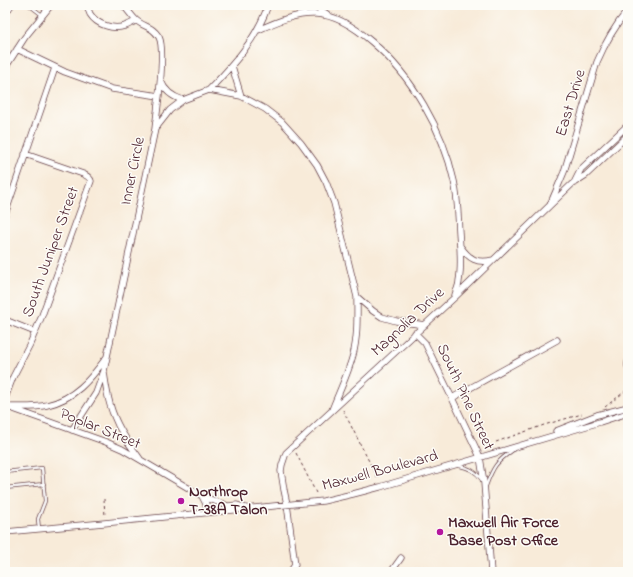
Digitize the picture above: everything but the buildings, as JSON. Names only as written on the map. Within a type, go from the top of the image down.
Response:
[{"type":"street","points":[[5,68],[24,37],[51,5]]},
{"type":"street","points":[[87,5],[90,14],[94,19],[101,24],[113,28],[124,27],[136,21]]},
{"type":"street","points":[[123,5],[136,21],[150,27],[161,42],[162,51],[159,96],[155,129]]},
{"type":"street","points":[[209,90],[232,66],[258,30],[268,5]]},
{"type":"street","points":[[313,5],[359,31],[386,55],[403,75],[431,118],[442,144],[454,181],[457,199],[461,258],[460,281],[454,297]]},
{"type":"street","name":"East Drive","points":[[548,208],[564,172],[597,62],[611,33],[628,10]]},
{"type":"street","points":[[258,30],[295,16],[316,14],[334,18]]},
{"type":"street","points":[[17,49],[55,68],[112,89],[159,96]]},
{"type":"street","points":[[232,66],[241,96]]},
{"type":"street","points":[[5,214],[55,68]]},
{"type":"street","points":[[160,77],[165,89],[170,95],[183,100]]},
{"type":"street","points":[[209,90],[241,96],[265,109],[282,122],[301,143],[317,165],[326,182],[334,203],[357,297],[356,332],[353,355],[347,374],[331,412]]},
{"type":"street","name":"Inner Circle","points":[[72,430],[96,393],[104,371],[155,129],[170,110],[183,100],[209,90]]},
{"type":"street","name":"Magnolia Drive","points":[[572,184],[581,169],[628,125]]},
{"type":"street","name":"Magnolia Drive","points":[[290,572],[295,565],[281,471],[286,453],[425,325],[572,184],[586,175],[628,135]]},
{"type":"street","name":"South Juniper Street","points":[[5,398],[12,377],[41,318],[91,181],[88,176],[84,174],[25,154]]},
{"type":"street","points":[[460,246],[465,254],[475,260],[486,262],[494,260]]},
{"type":"street","points":[[357,297],[382,317],[396,321],[425,325]]},
{"type":"street","points":[[5,320],[35,332]]},
{"type":"street","name":"South Pine Street","points":[[416,333],[425,343],[480,457],[484,486],[491,572]]},
{"type":"street","points":[[452,398],[556,340]]},
{"type":"street","points":[[6,407],[46,406],[65,398],[92,378],[108,356]]},
{"type":"street","points":[[104,371],[107,394],[114,416],[126,440],[142,461]]},
{"type":"street","name":"Poplar Street","points":[[6,407],[122,449],[202,496],[228,506],[237,506],[250,509]]},
{"type":"street","name":"Maxwell Boulevard","points":[[520,445],[597,415],[628,407]]},
{"type":"street","name":"Maxwell Boulevard","points":[[5,532],[323,501],[454,465],[628,413]]},
{"type":"street","points":[[202,496],[206,504],[206,513]]},
{"type":"street","points":[[391,572],[400,558]]},
{"type":"lane","points":[[5,16],[13,5]]},
{"type":"lane","points":[[29,5],[42,15]]},
{"type":"lane","points":[[628,355],[626,365],[628,372]]},
{"type":"lane","points":[[484,486],[495,466],[502,458],[520,445]]},
{"type":"lane","points":[[454,465],[466,467],[472,470],[478,475],[484,486]]},
{"type":"lane","points":[[5,472],[42,468],[45,501],[38,518],[39,529]]},
{"type":"lane","points":[[5,488],[44,484]]},
{"type":"path","points":[[604,407],[628,389]]},
{"type":"path","points":[[343,410],[378,479]]},
{"type":"path","points":[[496,442],[544,425],[582,414]]},
{"type":"path","points":[[296,453],[316,493]]},
{"type":"path","points":[[104,499],[104,518]]},
{"type":"place","name":"Northrop T-38A Talon","points":[[181,501]]},
{"type":"place","name":"Maxwell Air Force Base Post Office","points":[[440,532]]}]
